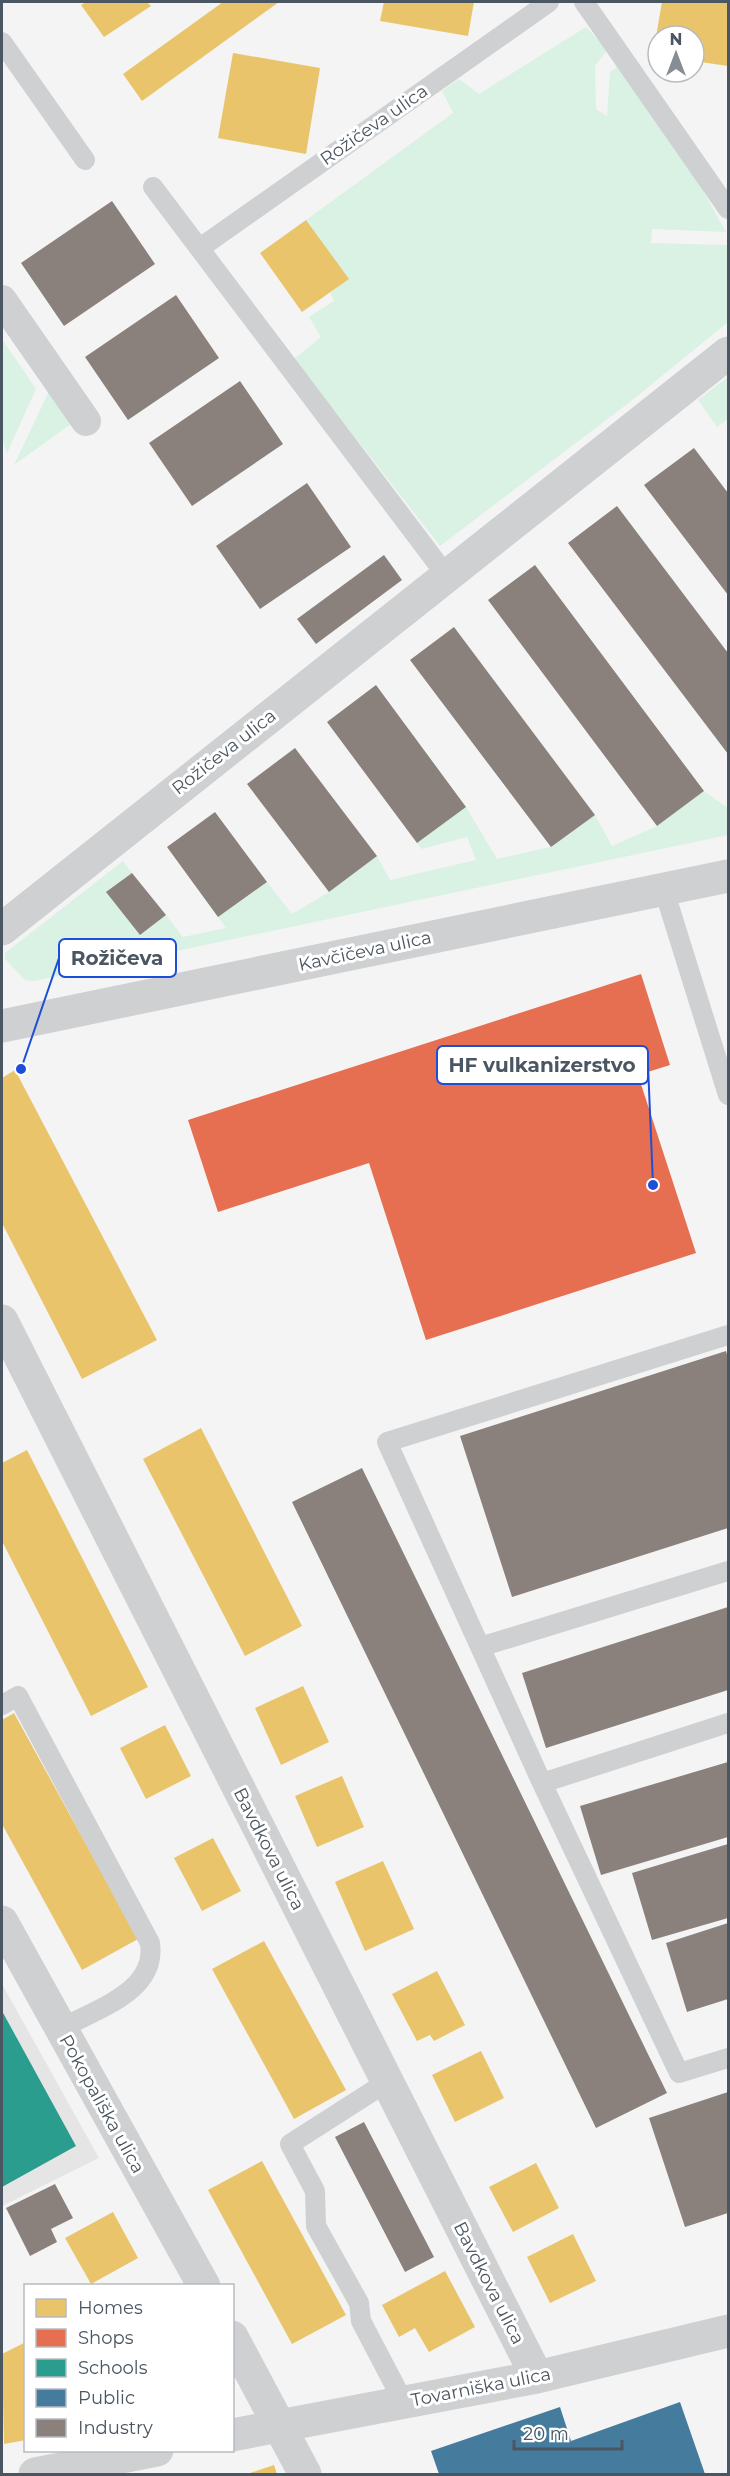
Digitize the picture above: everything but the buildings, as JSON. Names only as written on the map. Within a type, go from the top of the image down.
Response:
[{"type":"street","points":[[2,300],[86,421]]},
{"type":"street","name":"Rožičeva ulica","points":[[2,929],[729,353]]},
{"type":"street","name":"Kavčičeva ulica","points":[[2,1026],[729,876]]},
{"type":"street","name":"Bavdkova ulica","points":[[2,1321],[537,2377]]},
{"type":"street","name":"Pokopališka ulica","points":[[2,1922],[203,2284]]},
{"type":"street","name":"Tovarniška ulica","points":[[234,2435],[537,2377],[729,2331]]},
{"type":"street","points":[[234,2341],[306,2475]]},
{"type":"street","points":[[35,2475],[152,2452]]},
{"type":"lane","name":"Rožičeva ulica","points":[[200,248],[549,2]]},
{"type":"lane","points":[[584,2],[729,209]]},
{"type":"lane","points":[[2,42],[85,160]]},
{"type":"lane","points":[[153,188],[446,575]]},
{"type":"lane","points":[[664,890],[729,1095]]},
{"type":"lane","points":[[729,1335],[387,1442],[542,1783],[679,2073],[729,2058]]},
{"type":"lane","points":[[480,1647],[729,1571]]},
{"type":"lane","points":[[2,1705],[18,1696],[150,1943],[151,1960],[138,1986],[61,2029]]},
{"type":"lane","points":[[542,1783],[729,1723]]},
{"type":"lane","points":[[387,2082],[290,2144],[315,2191],[316,2226],[359,2303],[361,2321],[404,2403]]},
{"type":"shaded area","points":[[2,1984],[99,2158],[2,2206]]},
{"type":"green space","points":[[586,27],[607,50],[595,66],[596,109],[607,116],[610,72],[621,64],[702,189],[726,232],[652,229],[651,243],[728,245],[728,322],[635,398],[440,546],[294,359],[321,337],[309,317],[334,301],[330,293],[348,279],[306,220],[453,113],[442,91],[459,79],[479,94]]},
{"type":"green space","points":[[2,339],[36,389],[7,453],[2,437]]},
{"type":"green space","points":[[728,377],[728,419],[717,427],[698,400]]},
{"type":"green space","points":[[51,387],[75,421],[14,465]]},
{"type":"green space","points":[[704,791],[728,808],[728,835],[34,981],[25,980],[5,959],[5,953],[123,861],[132,873],[107,892],[140,935],[166,915],[183,937],[226,928],[218,917],[267,882],[292,914],[329,892],[377,856],[390,880],[476,860],[467,837],[422,849],[417,843],[466,807],[497,859],[550,847],[595,815],[612,846],[657,826]]},
{"type":"place","name":"Rožičeva","points":[[21,1069]]},
{"type":"place","name":"HF vulkanizerstvo","points":[[653,1185]]}]
